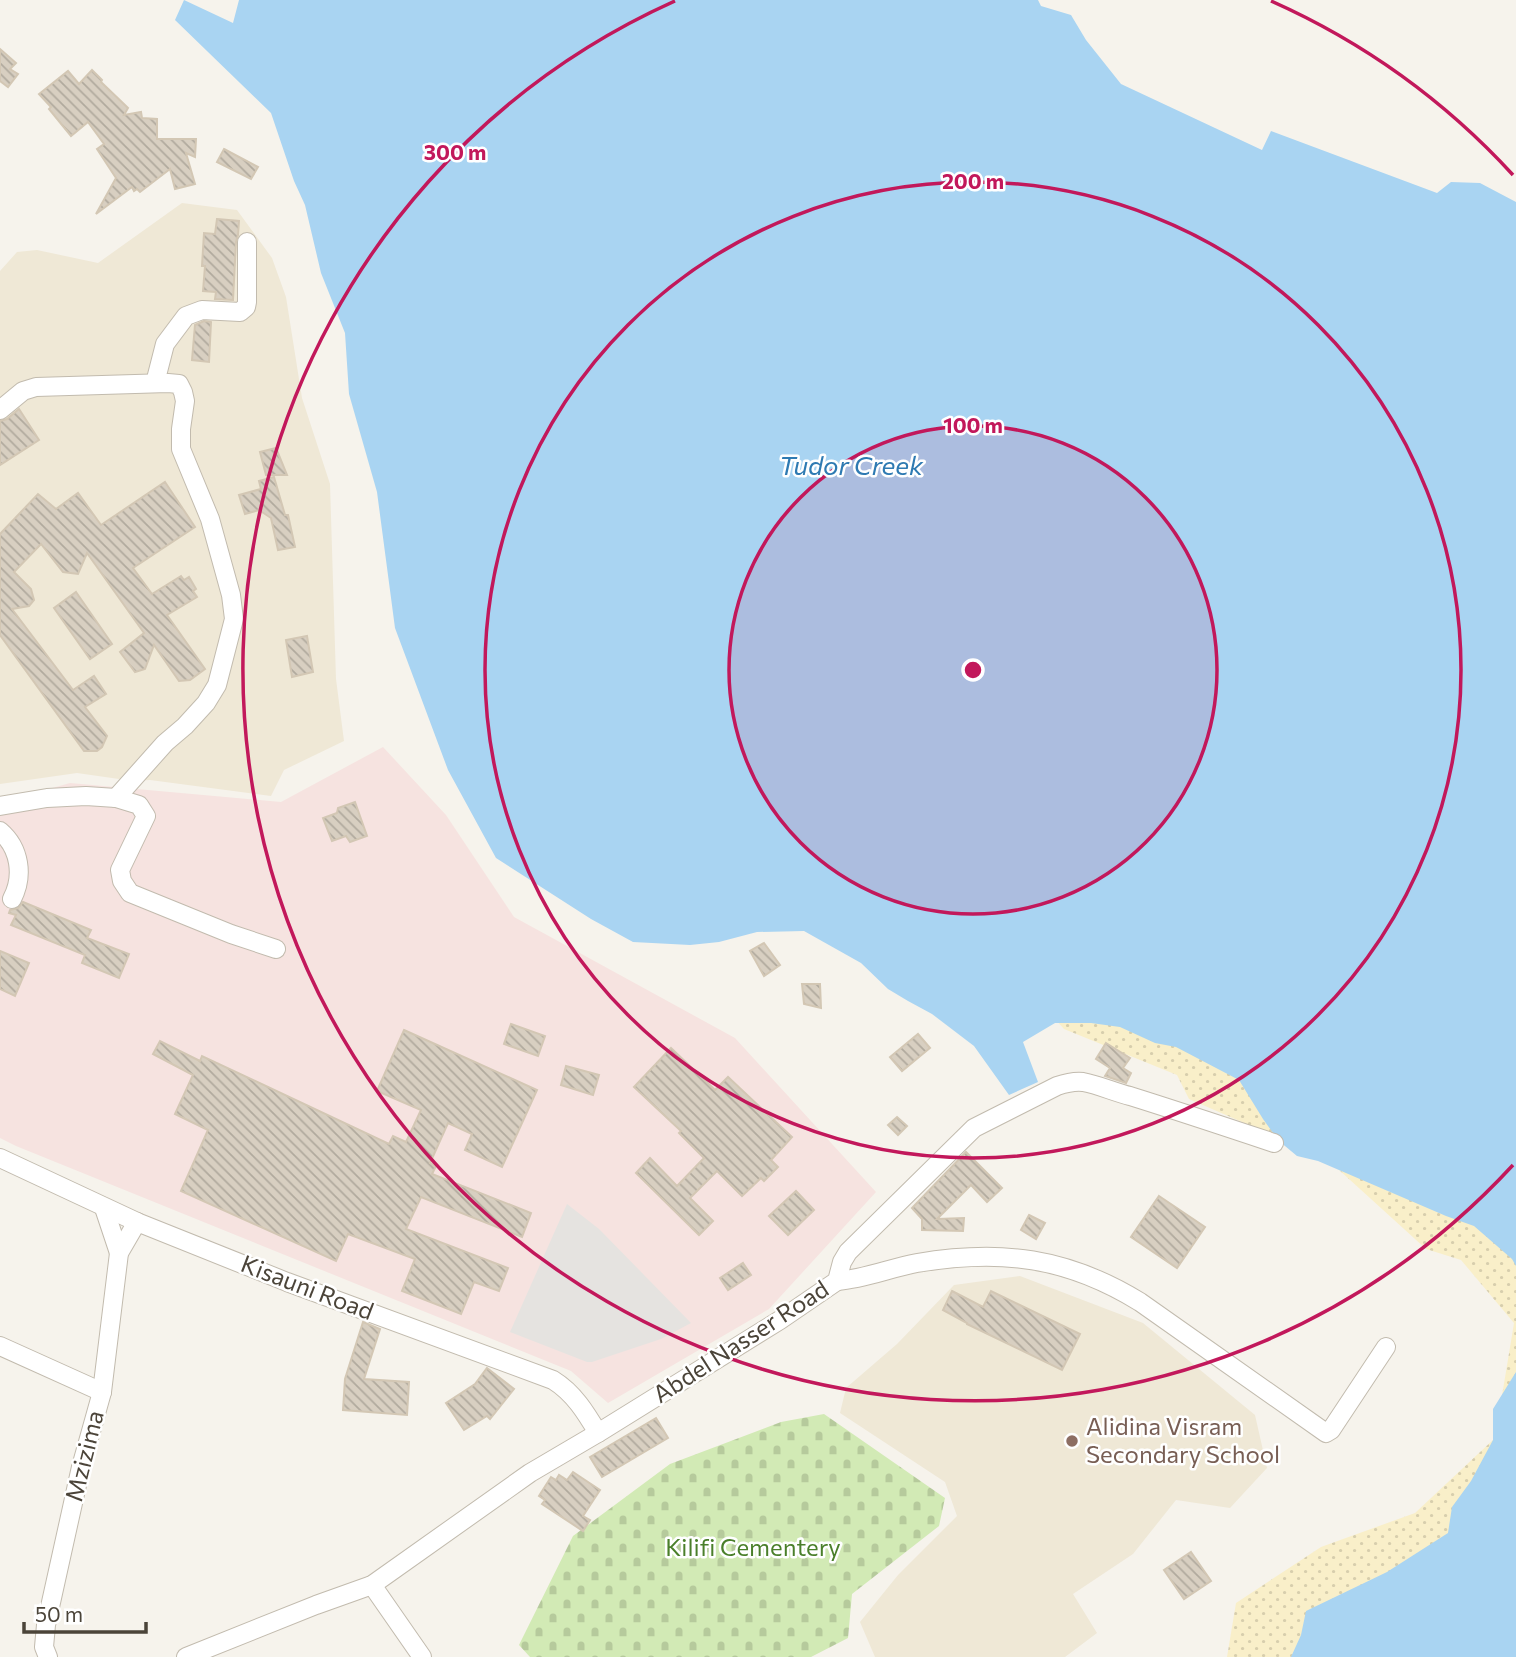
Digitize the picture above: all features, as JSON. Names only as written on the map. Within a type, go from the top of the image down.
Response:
[{"type":"street","points":[[155,383],[165,344],[186,316],[202,310],[240,312],[246,307],[247,242]]},
{"type":"street","points":[[0,410],[23,391],[36,387],[155,383],[178,384],[183,392],[185,401],[181,449],[210,519],[231,596],[234,619],[217,685],[185,726],[165,743],[116,798]]},
{"type":"street","points":[[0,806],[47,798],[86,796],[116,798],[139,805],[146,816],[120,870],[122,881],[130,893],[276,949]]},
{"type":"street","points":[[0,831],[6,836],[17,857],[17,891],[12,899]]},
{"type":"street","name":"Abdel Nasser Road","points":[[186,1657],[372,1585],[530,1474],[780,1320],[837,1281],[848,1252],[974,1128],[1057,1086],[1078,1082],[1097,1086],[1274,1143]]},
{"type":"street","name":"Kisauni Road","points":[[0,1158],[137,1222],[287,1282],[553,1380],[585,1410],[598,1433]]},
{"type":"street","points":[[104,1208],[119,1253]]},
{"type":"street","points":[[119,1253],[137,1222]]},
{"type":"street","name":"Mzizima","points":[[48,1657],[44,1647],[46,1625],[81,1467],[102,1392],[119,1253]]},
{"type":"street","points":[[837,1281],[915,1264],[987,1256],[1039,1261],[1091,1276],[1140,1302],[1326,1433],[1331,1430],[1386,1347]]},
{"type":"street","points":[[0,1346],[102,1392]]},
{"type":"street","points":[[372,1585],[422,1657]]},
{"type":"shaded area","points":[[182,203],[237,210],[272,258],[286,297],[302,398],[330,484],[336,679],[344,741],[284,770],[271,796],[77,773],[0,784],[0,271],[17,252],[37,250],[98,263]]},
{"type":"shaded area","points":[[383,747],[446,815],[514,917],[735,1038],[876,1192],[769,1309],[608,1403],[571,1371],[0,1138],[0,803],[70,783],[281,802]]},
{"type":"shaded area","points":[[567,1204],[599,1229],[691,1323],[661,1339],[592,1362],[510,1332]]},
{"type":"shaded area","name":"Alidina Visram Secondary School","points":[[1020,1276],[1143,1323],[1255,1415],[1267,1468],[1230,1508],[1176,1500],[1133,1554],[1073,1594],[1097,1633],[1065,1657],[875,1657],[860,1622],[898,1575],[957,1516],[945,1482],[840,1413],[846,1388],[897,1344],[954,1285]]},
{"type":"sand","points":[[1009,968],[1516,1136],[1516,1618],[1485,1657],[1227,1657],[1236,1603],[1321,1547],[1415,1513],[1495,1438],[1514,1323],[1461,1260],[1426,1249],[1327,1159],[1189,1099],[1177,1075],[1064,1029]]},
{"type":"green space","name":"Kilifi Cementery","points":[[824,1414],[945,1498],[939,1526],[852,1594],[848,1638],[811,1657],[530,1657],[519,1645],[573,1536],[670,1464],[781,1422]]},
{"type":"water","name":"Tudor Creek","points":[[184,0],[233,23],[239,0],[1038,0],[1041,6],[1071,15],[1086,40],[1121,84],[1262,150],[1271,131],[1437,193],[1451,182],[1480,183],[1516,202],[1516,1266],[1512,1259],[1474,1226],[1318,1161],[1297,1156],[1279,1141],[1239,1080],[1176,1047],[1155,1043],[1120,1027],[1091,1023],[1055,1023],[1023,1042],[1038,1082],[1009,1095],[974,1046],[932,1014],[888,989],[861,963],[804,931],[757,932],[719,942],[690,945],[633,942],[591,919],[496,858],[448,770],[395,628],[377,492],[349,394],[345,333],[321,273],[305,205],[271,113],[175,20]]},
{"type":"water","points":[[1516,1372],[1516,1657],[1291,1657],[1301,1635],[1306,1611],[1387,1572],[1448,1533],[1452,1507],[1471,1481],[1493,1440],[1493,1409]]},
{"type":"building","points":[[0,49],[16,63],[10,69],[18,74],[8,87],[0,81]]},
{"type":"building","points":[[92,70],[128,108],[124,115],[141,112],[142,118],[157,119],[157,139],[196,139],[195,157],[186,153],[195,184],[175,189],[170,169],[140,192],[137,189],[134,191],[132,187],[96,214],[116,178],[97,149],[104,144],[88,122],[71,136],[39,94],[68,71],[79,84]]},
{"type":"building","points":[[224,149],[258,167],[251,179],[217,162]]},
{"type":"building","points":[[217,219],[239,221],[233,300],[215,299],[216,292],[203,291],[204,233],[215,234]]},
{"type":"building","points":[[204,321],[211,322],[209,362],[192,360],[195,325]]},
{"type":"building","points":[[19,409],[39,440],[0,465],[0,421]]},
{"type":"building","points":[[276,448],[287,475],[266,475],[260,452]]},
{"type":"building","points":[[274,477],[285,515],[288,515],[295,547],[278,550],[271,518],[259,510],[245,514],[239,495],[261,489],[259,481]]},
{"type":"building","points":[[165,482],[195,527],[133,568],[152,594],[181,576],[184,580],[189,577],[196,589],[193,591],[197,597],[167,615],[205,669],[190,680],[179,681],[154,645],[145,669],[135,672],[120,652],[144,633],[87,553],[78,574],[63,572],[41,544],[14,572],[31,589],[34,600],[29,606],[12,609],[73,690],[94,676],[106,694],[85,707],[107,736],[97,751],[84,751],[0,635],[0,534],[38,494],[56,509],[78,493],[101,525]]},
{"type":"building","points":[[76,592],[112,644],[90,659],[54,608]]},
{"type":"building","points":[[307,636],[313,672],[292,677],[286,640]]},
{"type":"building","points":[[355,802],[367,836],[350,842],[346,836],[332,841],[323,818],[337,813],[338,808]]},
{"type":"building","points":[[23,902],[91,930],[87,938],[129,954],[119,978],[82,963],[85,955],[11,925],[16,915],[9,913],[10,910],[18,908]]},
{"type":"building","points":[[764,943],[780,965],[764,976],[750,951]]},
{"type":"building","points":[[0,951],[29,963],[15,996],[0,989]]},
{"type":"building","points":[[802,984],[820,984],[821,1008],[804,1004]]},
{"type":"building","points":[[511,1024],[545,1036],[538,1056],[504,1044]]},
{"type":"building","points":[[404,1030],[537,1090],[502,1167],[465,1150],[472,1134],[448,1123],[430,1163],[436,1166],[432,1174],[531,1213],[522,1237],[421,1197],[406,1229],[508,1268],[499,1291],[474,1282],[461,1314],[402,1291],[415,1259],[348,1234],[336,1261],[181,1191],[208,1130],[175,1114],[193,1075],[153,1054],[160,1041],[200,1061],[202,1056],[389,1144],[393,1136],[406,1142],[421,1110],[377,1091]]},
{"type":"building","points":[[918,1034],[930,1048],[902,1071],[890,1057]]},
{"type":"building","points":[[1106,1043],[1130,1058],[1123,1068],[1131,1073],[1126,1083],[1105,1076],[1110,1068],[1096,1059]]},
{"type":"building","points":[[671,1048],[715,1090],[728,1077],[792,1137],[771,1160],[778,1167],[764,1181],[761,1178],[742,1196],[717,1171],[690,1198],[713,1221],[699,1235],[636,1173],[650,1158],[677,1186],[704,1158],[679,1133],[681,1131],[634,1087]]},
{"type":"building","points":[[566,1066],[599,1075],[593,1095],[561,1085]]},
{"type":"building","points":[[897,1117],[907,1126],[898,1135],[888,1125]]},
{"type":"building","points":[[966,1152],[1002,1188],[987,1202],[971,1185],[937,1219],[964,1218],[963,1231],[922,1230],[922,1219],[912,1208]]},
{"type":"building","points":[[796,1191],[814,1210],[788,1235],[769,1216]]},
{"type":"building","points":[[1159,1196],[1205,1227],[1177,1268],[1131,1237]]},
{"type":"building","points":[[1029,1215],[1045,1223],[1036,1239],[1021,1230]]},
{"type":"building","points":[[743,1263],[751,1275],[728,1290],[720,1278]]},
{"type":"building","points":[[952,1291],[983,1307],[991,1291],[1080,1334],[1062,1370],[943,1310]]},
{"type":"building","points":[[363,1322],[380,1329],[364,1379],[409,1382],[407,1415],[343,1410],[345,1379]]},
{"type":"building","points":[[487,1368],[514,1389],[490,1419],[487,1416],[464,1430],[446,1403],[475,1384]]},
{"type":"building","points":[[656,1418],[668,1438],[602,1477],[590,1457]]},
{"type":"building","points":[[573,1472],[600,1490],[583,1516],[590,1520],[583,1531],[542,1504],[545,1500],[539,1496],[551,1477],[556,1480],[559,1475],[567,1480]]},
{"type":"building","points":[[1191,1552],[1211,1581],[1184,1599],[1164,1570]]},
{"type":"place","name":"Alidina Visram Secondary School","points":[[1072,1441]]}]
